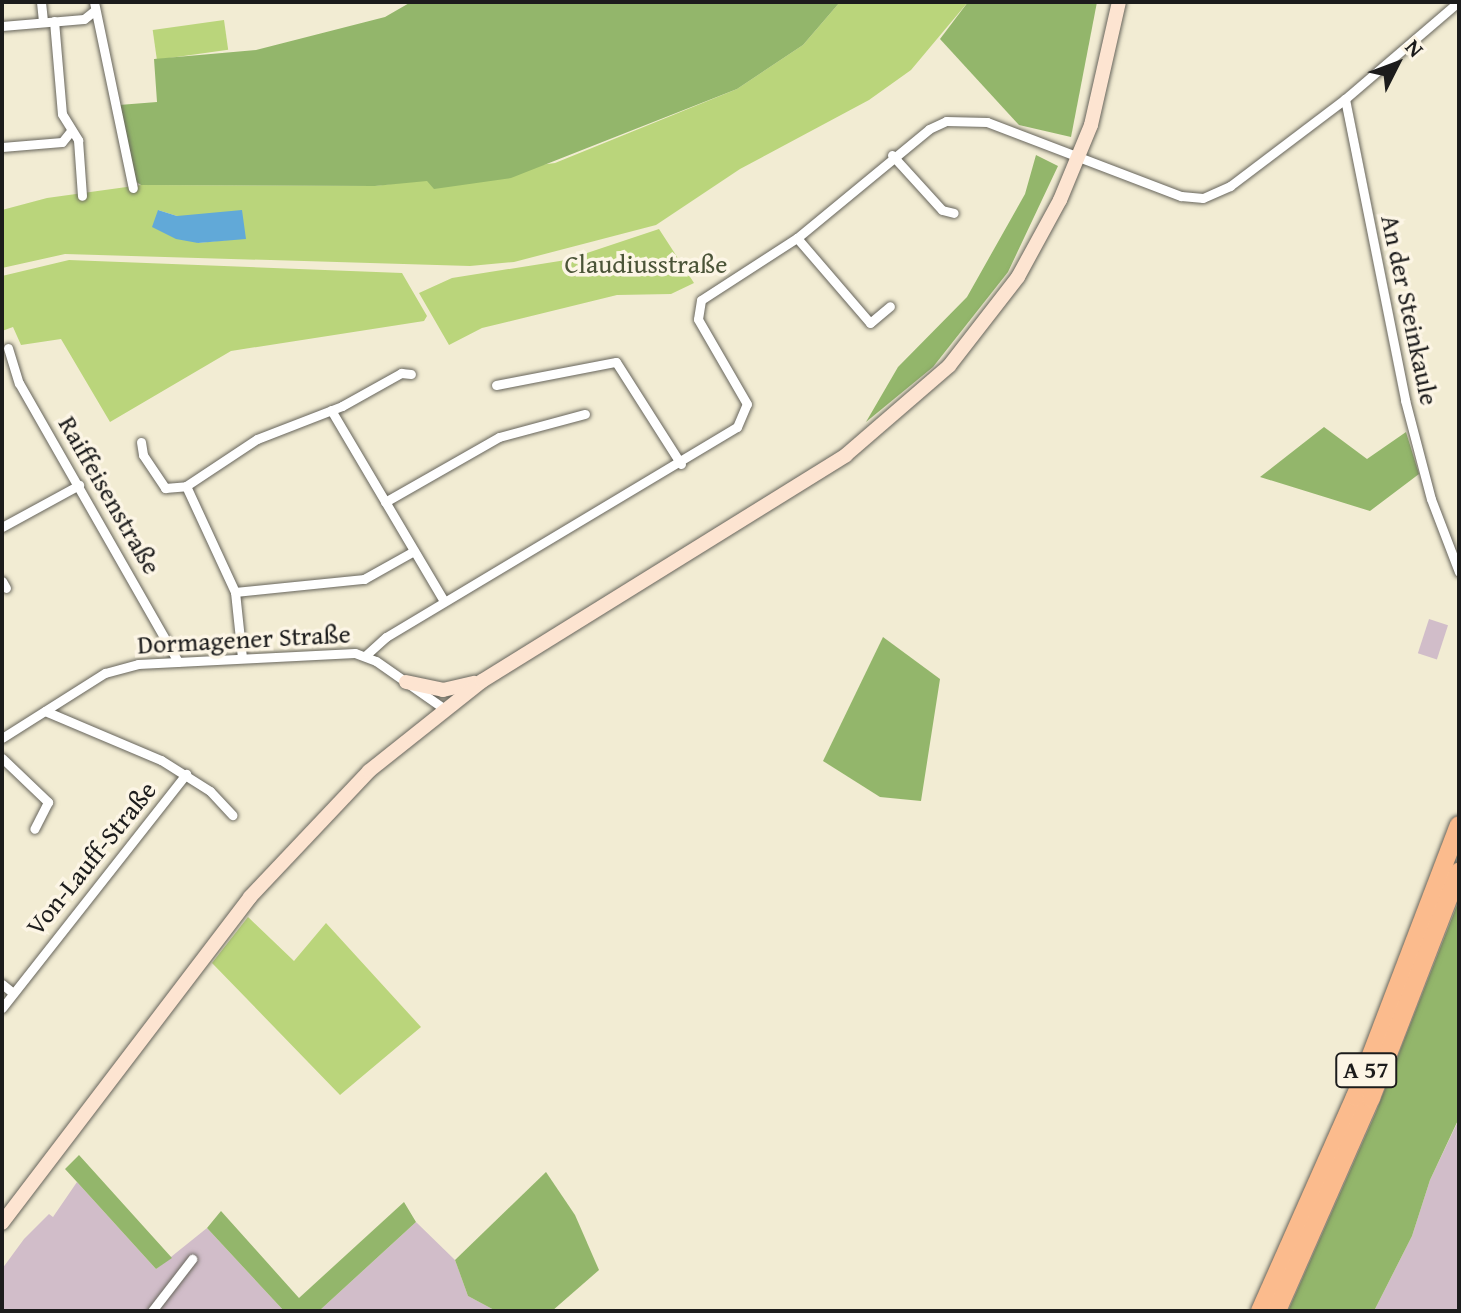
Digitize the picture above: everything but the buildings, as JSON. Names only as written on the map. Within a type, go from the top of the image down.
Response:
[{"type":"highway","name":"A 57","points":[[1260,1311],[1355,1097],[1459,825]]},
{"type":"highway","name":"A 57","points":[[1277,1311],[1371,1098],[1459,871]]},
{"type":"main road","points":[[2,1223],[277,864],[369,771],[443,708],[482,681],[809,480],[896,416],[949,366],[996,310],[1036,248],[1079,158],[1102,88],[1119,2]]},
{"type":"main road","points":[[406,682],[443,690],[482,681]]},
{"type":"street","points":[[41,2],[43,22]]},
{"type":"street","points":[[366,655],[377,643],[444,601],[681,464],[737,427],[747,413],[739,387],[698,319],[701,300],[797,238],[892,155],[929,129],[968,119],[1010,129],[1181,196],[1203,198],[1230,186],[1345,99],[1458,2]]},
{"type":"street","points":[[2,26],[84,19],[95,6]]},
{"type":"street","points":[[95,6],[133,188]]},
{"type":"street","points":[[54,21],[62,114],[70,132],[78,140],[82,196]]},
{"type":"street","name":"An der Steinkaule","points":[[1345,99],[1405,400],[1431,499],[1459,572]]},
{"type":"street","points":[[2,147],[62,142],[70,132]]},
{"type":"street","points":[[892,155],[942,210],[954,213]]},
{"type":"street","points":[[797,238],[870,323]]},
{"type":"street","points":[[861,330],[890,306]]},
{"type":"street","name":"Raiffeisenstraße","points":[[8,348],[19,383],[178,662]]},
{"type":"street","points":[[496,385],[616,362],[681,464]]},
{"type":"street","points":[[141,442],[143,455],[165,488],[186,486],[257,439],[331,410],[401,373],[411,374]]},
{"type":"street","points":[[331,410],[444,601]]},
{"type":"street","points":[[385,502],[499,437],[585,414]]},
{"type":"street","points":[[2,527],[79,485]]},
{"type":"street","points":[[186,486],[235,592],[242,658]]},
{"type":"street","points":[[235,592],[364,579],[414,551]]},
{"type":"street","name":"Dormagener Straße","points":[[2,738],[105,673],[178,662],[366,655],[443,708]]},
{"type":"street","points":[[45,711],[186,774],[232,815]]},
{"type":"street","points":[[2,758],[48,802],[34,829]]},
{"type":"street","name":"Von-Lauff-Straße","points":[[2,1008],[186,774]]},
{"type":"street","points":[[2,984],[12,992]]},
{"type":"street","points":[[152,1311],[192,1259]]},
{"type":"shaded area","points":[[1429,619],[1448,625],[1437,659],[1418,653]]},
{"type":"shaded area","points":[[1459,1119],[1459,1311],[1374,1311],[1412,1236],[1430,1180]]},
{"type":"shaded area","points":[[77,1182],[156,1269],[207,1228],[284,1311],[2,1311],[2,1269],[24,1239],[49,1214],[53,1217]]},
{"type":"shaded area","points":[[416,1222],[455,1260],[468,1296],[496,1311],[319,1311]]},
{"type":"green space","points":[[411,2],[840,2],[803,45],[737,89],[511,178],[434,189],[427,181],[375,186],[141,185],[135,181],[119,105],[157,102],[154,59],[256,50],[385,17]]},
{"type":"green space","points":[[840,2],[968,2],[911,70],[869,100],[740,169],[656,225],[514,262],[470,266],[65,254],[2,268],[2,210],[47,198],[141,185],[375,186],[555,163],[737,89],[803,45]],"holes":[[[158,210],[245,238],[198,243]]]},
{"type":"green space","points":[[968,2],[1097,2],[1071,137],[1019,125],[940,39]]},
{"type":"green space","points":[[224,20],[228,50],[157,60],[153,30]]},
{"type":"green space","points":[[1036,155],[1058,166],[1008,272],[933,367],[866,422],[898,367],[967,297],[1025,194]]},
{"type":"green space","name":"Claudiusstraße","points":[[659,229],[694,283],[671,294],[617,295],[482,328],[449,345],[419,293],[452,278],[566,260]]},
{"type":"green space","points":[[69,260],[402,273],[427,316],[424,321],[231,351],[110,422],[61,339],[21,345],[13,327],[2,331],[2,276]]},
{"type":"green space","points":[[1324,427],[1367,459],[1406,432],[1419,474],[1370,511],[1260,477]]},
{"type":"green space","points":[[883,637],[940,679],[921,801],[880,797],[823,761]]},
{"type":"green space","points":[[1459,900],[1459,1118],[1430,1180],[1412,1236],[1374,1311],[1288,1311],[1376,1112]]},
{"type":"green space","points":[[248,917],[294,961],[326,923],[421,1027],[340,1095],[212,963]]},
{"type":"green space","points":[[79,1155],[172,1258],[156,1269],[65,1169]]},
{"type":"green space","points":[[546,1172],[575,1215],[599,1270],[552,1311],[496,1311],[468,1296],[455,1260]]},
{"type":"green space","points":[[404,1202],[416,1222],[319,1311],[284,1311],[207,1228],[221,1211],[299,1298]]},
{"type":"water","points":[[158,210],[177,216],[242,210],[246,239],[198,243],[176,239],[152,227]]}]
